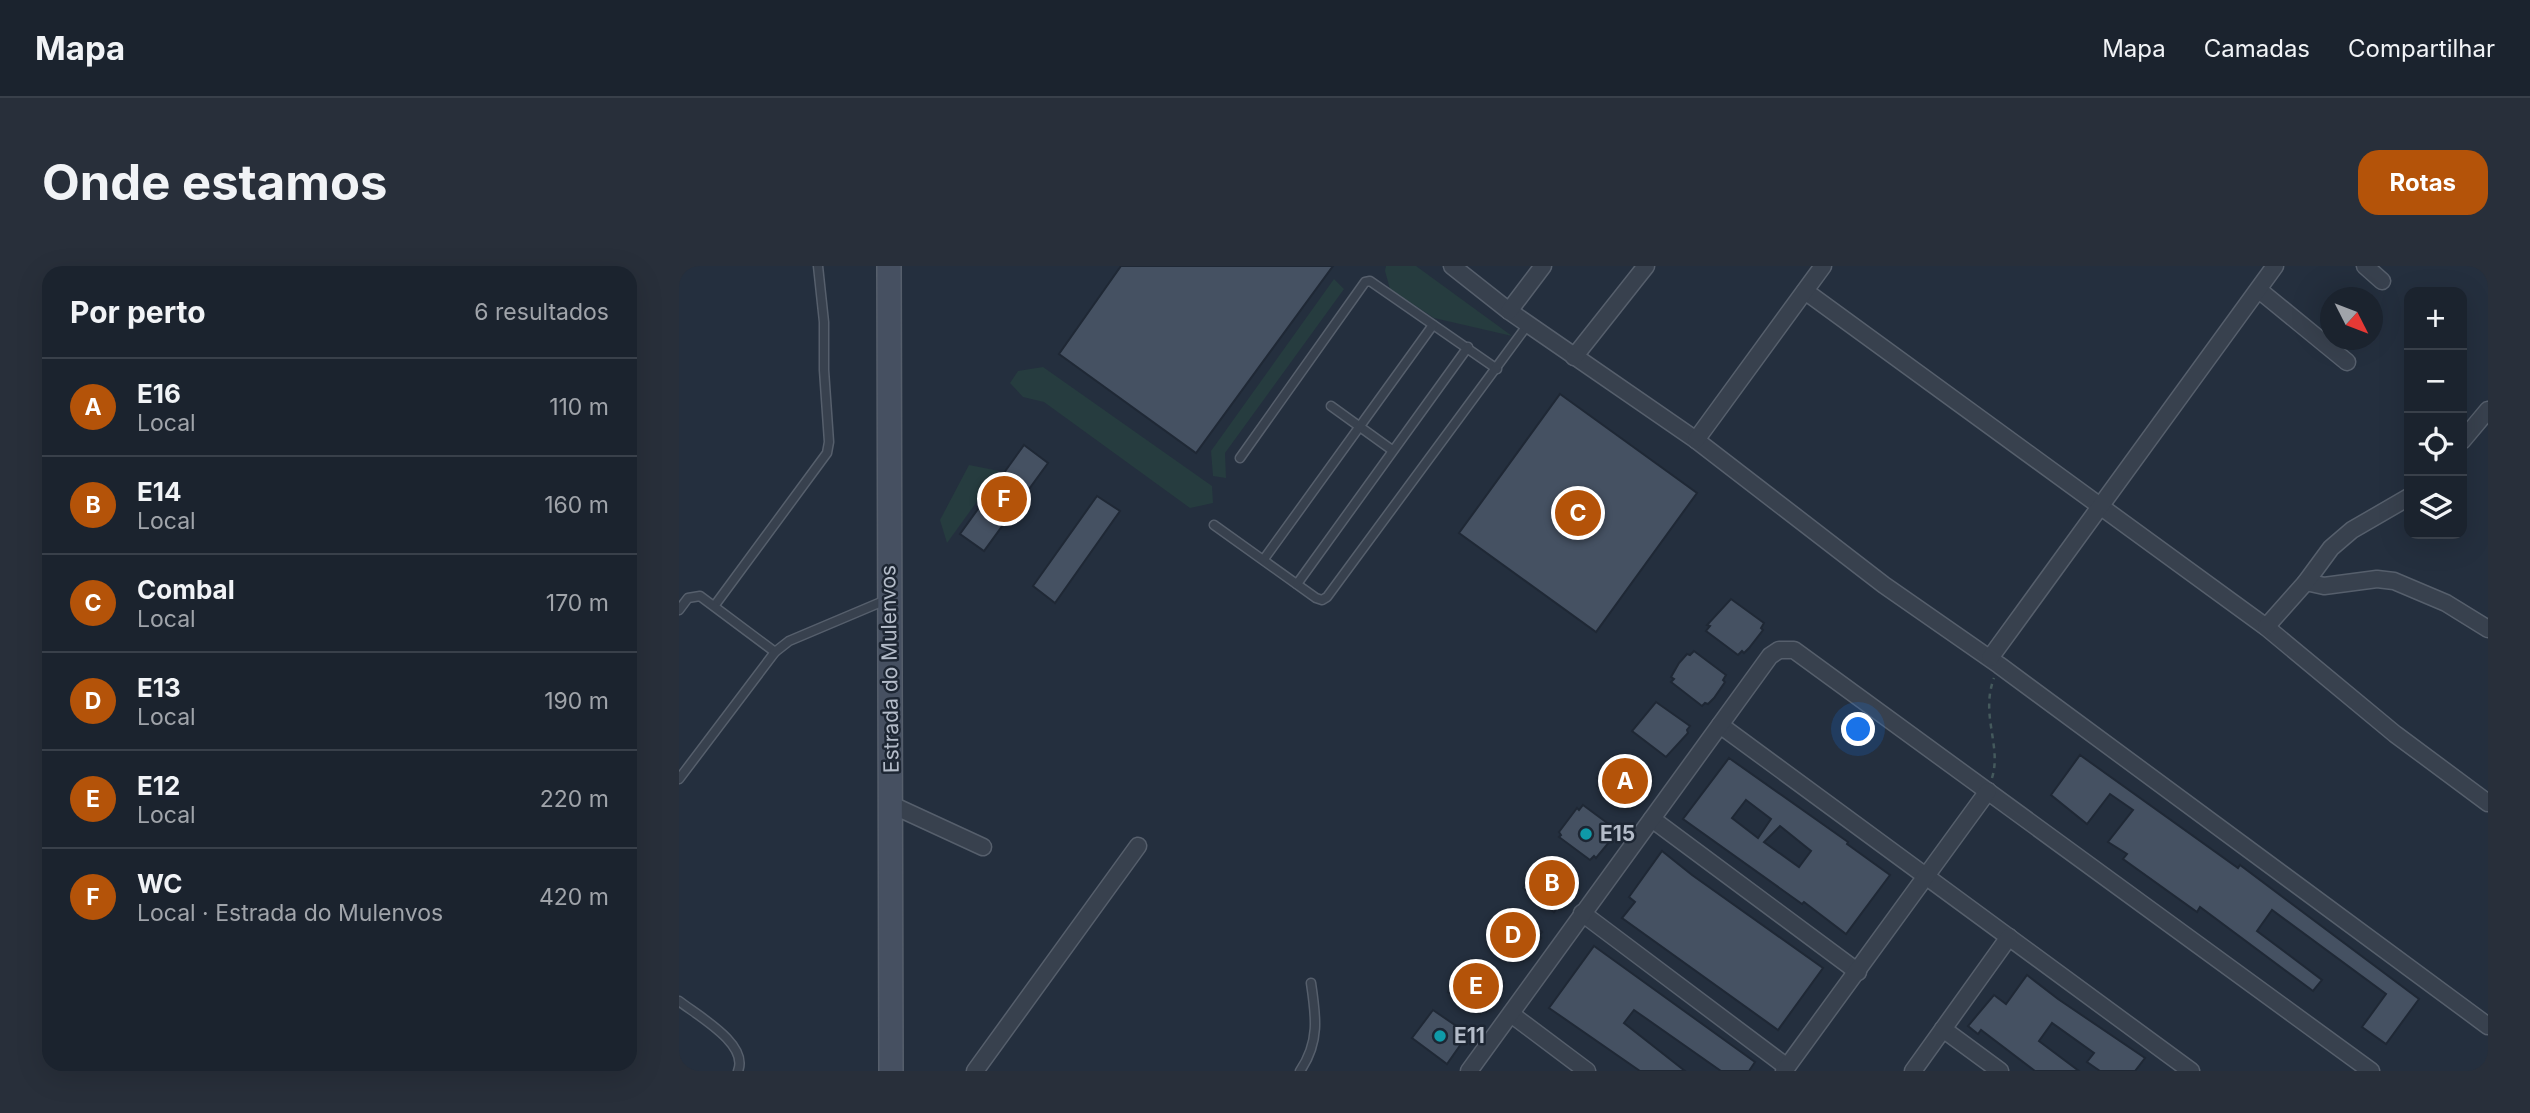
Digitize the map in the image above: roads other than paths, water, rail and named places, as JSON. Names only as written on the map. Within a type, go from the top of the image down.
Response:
[{"type":"street","name":"Estrada do Mulenvos","points":[[888,266],[891,1071]]},
{"type":"street","points":[[1452,266],[1574,358],[1696,440],[1884,585],[1994,662],[2488,1026]]},
{"type":"street","points":[[1509,311],[1543,266]]},
{"type":"street","points":[[1574,358],[1646,266]]},
{"type":"street","points":[[1696,440],[1823,266]]},
{"type":"street","points":[[1994,662],[2100,508],[2275,266]]},
{"type":"street","points":[[2365,266],[2382,281]]},
{"type":"street","points":[[2259,290],[2347,362]]},
{"type":"street","points":[[1805,291],[2266,627],[2363,709],[2487,800]]},
{"type":"street","points":[[2467,435],[2488,410]]},
{"type":"street","points":[[2266,627],[2306,582],[2330,548],[2352,530],[2404,500]]},
{"type":"street","points":[[2306,582],[2324,586],[2378,579],[2394,581],[2445,603],[2488,629]]},
{"type":"street","points":[[1469,1071],[1770,656],[1779,650],[1794,650],[2371,1071]]},
{"type":"street","points":[[1720,725],[2191,1071]]},
{"type":"street","points":[[1582,913],[1785,1069],[1988,791]]},
{"type":"street","points":[[892,805],[983,847]]},
{"type":"street","points":[[1652,819],[1858,972]]},
{"type":"street","points":[[975,1071],[1138,846]]},
{"type":"street","points":[[1913,1071],[2009,937]]},
{"type":"street","points":[[1511,1014],[1587,1071]]},
{"type":"street","points":[[1943,1029],[2000,1071]]},
{"type":"lane","points":[[715,605],[827,453],[829,442],[824,322],[818,266]]},
{"type":"lane","points":[[1240,458],[1365,282],[1374,282],[1497,369]]},
{"type":"lane","points":[[1396,315],[1404,304]]},
{"type":"lane","points":[[1214,525],[1315,598],[1322,600],[1327,597],[1529,323]]},
{"type":"lane","points":[[1264,559],[1433,325]]},
{"type":"lane","points":[[1297,584],[1468,347]]},
{"type":"lane","points":[[1340,394],[1324,417],[1331,406],[1340,394]]},
{"type":"lane","points":[[1331,406],[1392,450]]},
{"type":"lane","points":[[1236,540],[1244,529]]},
{"type":"lane","points":[[679,610],[688,598],[700,596],[775,652]]},
{"type":"lane","points":[[679,779],[775,652],[789,641],[888,599]]},
{"type":"lane","points":[[1300,1071],[1307,1062],[1317,1023],[1311,983]]},
{"type":"lane","points":[[679,1001],[734,1045],[740,1056],[738,1071]]},
{"type":"place","name":"WC","points":[[1004,499]]},
{"type":"place","name":"Combal","points":[[1578,513]]},
{"type":"place","name":"E16","points":[[1625,781]]},
{"type":"place","name":"E15","points":[[1586,834]]},
{"type":"place","name":"E14","points":[[1552,883]]},
{"type":"place","name":"E13","points":[[1513,935]]},
{"type":"place","name":"E12","points":[[1476,986]]},
{"type":"place","name":"E11","points":[[1440,1036]]}]
